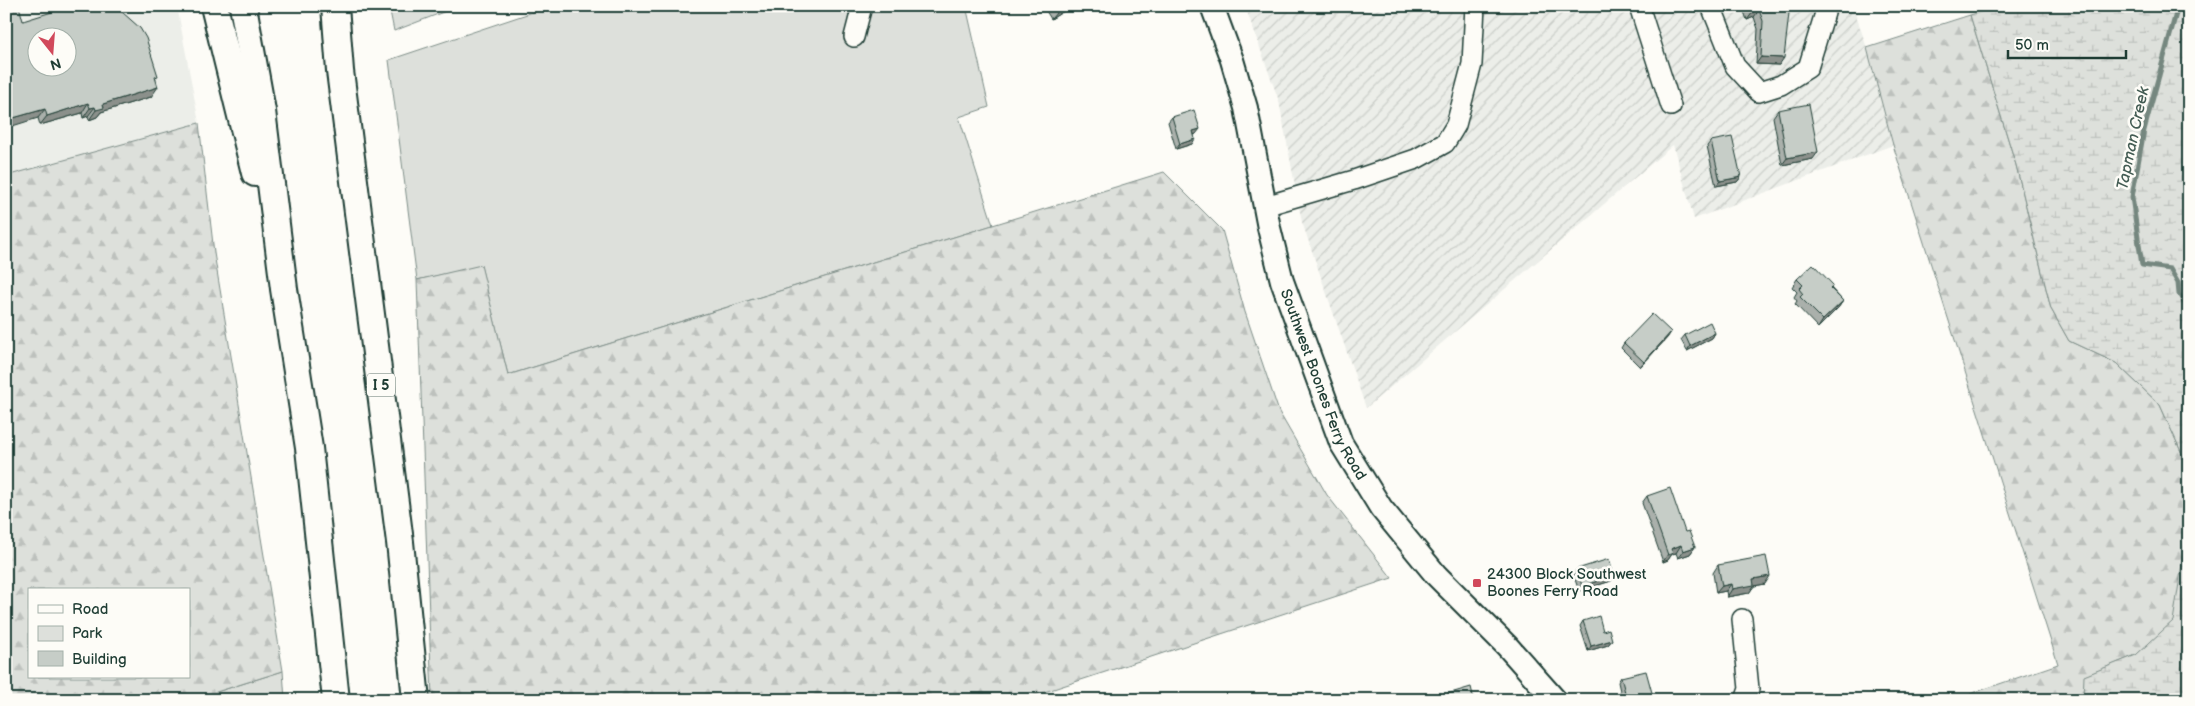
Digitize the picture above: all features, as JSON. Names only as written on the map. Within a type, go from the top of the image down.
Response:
[{"type":"highway","points":[[214,6],[284,289]]},
{"type":"highway","points":[[243,6],[262,111],[284,289],[309,448],[336,700]]},
{"type":"highway","name":"I 5","points":[[327,6],[340,71]]},
{"type":"highway","name":"I 5","points":[[335,6],[340,71],[398,523],[416,700]]},
{"type":"main road","name":"Southwest Boones Ferry Road","points":[[1212,6],[1232,60],[1246,108],[1257,159],[1264,206],[1289,302],[1341,444],[1381,508],[1436,575],[1507,646],[1555,700]]},
{"type":"lane","points":[[854,37],[862,6]]},
{"type":"lane","points":[[1264,206],[1354,180],[1416,159],[1445,143],[1456,125],[1472,64],[1475,6]]},
{"type":"lane","points":[[1639,6],[1671,106]]},
{"type":"lane","points":[[1712,6],[1735,66],[1758,92],[1782,85],[1808,68],[1825,13],[1823,6]]},
{"type":"lane","points":[[1742,619],[1749,689],[1745,700]]},
{"type":"shaded area","points":[[6,6],[177,6],[199,123],[6,184]]},
{"type":"shaded area","points":[[1245,6],[1853,6],[1867,48],[1893,145],[1694,219],[1673,145],[1366,408],[1302,222],[1279,101]]},
{"type":"green space","points":[[389,6],[459,6],[394,31]]},
{"type":"green space","points":[[551,6],[966,6],[989,107],[959,117],[993,225],[508,375],[481,266],[417,280],[389,60]]},
{"type":"green space","points":[[2003,6],[2189,6],[2189,510],[2184,458],[2160,405],[2116,363],[2069,341],[2051,309],[2016,165],[1970,15]]},
{"type":"green space","points":[[1970,15],[2016,165],[2051,309],[2069,341],[2116,363],[2160,405],[2184,458],[2189,520],[2174,621],[2136,655],[2085,676],[2083,700],[1971,700],[1970,694],[2058,664],[1893,145],[1867,48]]},
{"type":"green space","points":[[199,123],[214,253],[283,671],[191,700],[6,700],[6,176]]},
{"type":"green space","points":[[1164,172],[1222,230],[1245,312],[1279,412],[1327,495],[1392,578],[1020,700],[432,700],[417,280],[481,265],[508,375]]},
{"type":"green space","points":[[2189,520],[2189,700],[2083,700],[2084,676],[2136,655],[2173,621]]},
{"type":"green space","points":[[283,671],[285,700],[191,700]]},
{"type":"building","points":[[19,6],[23,21],[71,6],[108,6],[122,12],[140,28],[146,38],[158,76],[155,77],[158,87],[103,104],[104,108],[96,110],[95,107],[90,108],[88,103],[47,116],[45,109],[6,120],[6,10]]},
{"type":"building","points":[[1053,6],[1066,6],[1057,12]]},
{"type":"building","points":[[1750,6],[1787,6],[1789,13],[1784,58],[1761,57],[1763,21],[1759,10],[1753,12]]},
{"type":"building","points":[[1809,104],[1818,152],[1787,158],[1778,110]]},
{"type":"building","points":[[1194,110],[1200,129],[1193,131],[1195,139],[1180,144],[1172,117]]},
{"type":"building","points":[[1732,137],[1741,177],[1720,181],[1711,141]]},
{"type":"building","points":[[1813,264],[1833,285],[1830,288],[1843,301],[1823,320],[1800,297],[1803,294],[1799,289],[1803,285],[1797,279]]},
{"type":"building","points":[[1652,314],[1671,332],[1644,362],[1624,343]]},
{"type":"building","points":[[1710,322],[1715,333],[1690,346],[1685,335]]},
{"type":"building","points":[[1670,488],[1685,532],[1689,531],[1695,547],[1683,551],[1681,545],[1671,549],[1673,553],[1668,555],[1647,496]]},
{"type":"building","points":[[1766,556],[1770,576],[1753,579],[1754,585],[1732,589],[1731,584],[1722,586],[1718,565]]},
{"type":"building","points":[[1609,559],[1614,576],[1582,586],[1577,569]]},
{"type":"building","points":[[1599,616],[1603,631],[1609,629],[1612,640],[1591,646],[1583,621]]},
{"type":"building","points":[[1646,671],[1654,700],[1627,700],[1621,677]]},
{"type":"building","points":[[1471,687],[1474,700],[1445,700],[1444,695]]},
{"type":"waterway","name":"Tapman Creek","points":[[2178,6],[2144,130],[2132,197],[2142,265],[2170,269],[2178,283],[2179,294],[2189,310]]},
{"type":"place","name":"24300 Block Southwest Boones Ferry Road","points":[[1477,583]]}]
